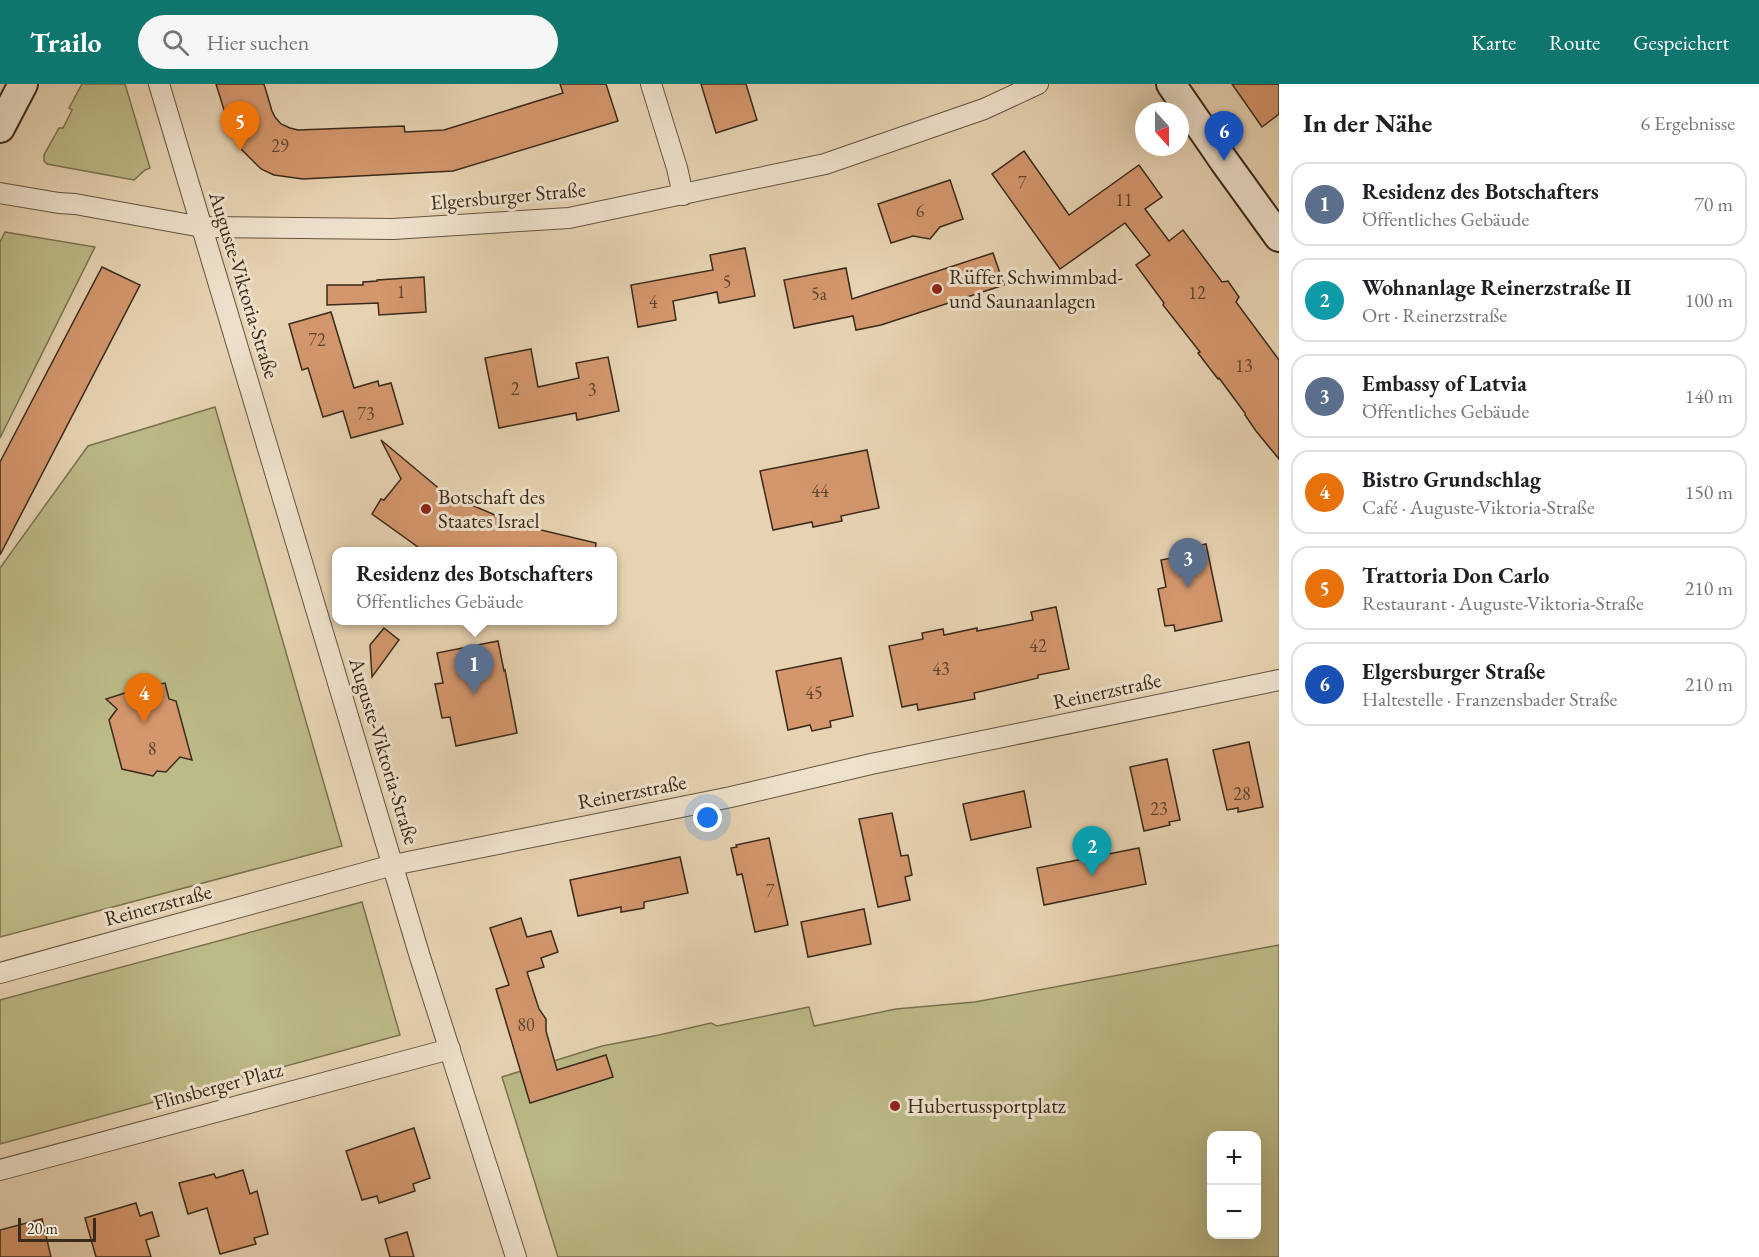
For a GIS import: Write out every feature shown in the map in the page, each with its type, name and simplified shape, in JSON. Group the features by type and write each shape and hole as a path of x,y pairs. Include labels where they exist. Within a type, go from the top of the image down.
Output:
{"street":[{"path":"0,128 23,84"},
{"name":"Auguste-Viktoria-Straße","path":"159,84 420,957 516,1257"},
{"path":"651,84 683,195"},
{"name":"Elgersburger Straße","path":"0,193 202,227 393,229 569,218 825,164 984,109 1038,84"},
{"path":"1172,84 1279,237"},
{"name":"Reinerzstraße","path":"0,973 393,866 731,797 871,764 1279,681"},
{"name":"Flinsberger Platz","path":"0,1170 450,1049"}],"shaded area":[{"path":"82,84 125,84 150,168 134,180 47,164 44,161 44,155 59,128 63,128 72,110 69,108"},
{"path":"5,232 95,247 0,438 0,242"},
{"path":"215,407 342,846 0,937 0,568 88,446"},
{"path":"362,902 400,1035 0,1144 0,1000"},
{"name":"Hubertussportplatz","path":"1279,945 1279,1257 558,1257 502,1077 602,1046 711,1023 717,1026 809,1007 814,1026 896,1009 975,1002"}],"building":[{"path":"216,84 264,84 275,117 281,124 298,130 404,126 405,132 444,130 563,93 560,84 606,84 618,121 453,171 303,179 274,175 261,169 238,146"},
{"path":"701,84 746,84 757,120 716,133"},
{"path":"1232,84 1279,84 1279,114 1262,127"},
{"path":"1024,151 1069,215 1139,165 1162,197 1145,209 1169,241 1183,230 1222,282 1228,281 1239,297 1236,302 1279,360 1279,459 1198,353 1200,352 1163,305 1164,303 1136,265 1150,255 1125,223 1060,269 992,174"},
{"path":"950,180 963,219 940,227 930,239 913,236 891,243 878,204"},
{"path":"745,248 755,296 719,303 717,292 673,301 676,320 638,327 631,285 713,270 710,255"},
{"path":"993,253 1004,285 881,325 856,330 853,316 794,328 784,280 846,268 852,299"},
{"path":"102,267 140,285 0,555 0,462"},
{"path":"424,277 426,312 379,315 378,303 327,305 327,285 363,285 363,282 377,280"},
{"path":"331,312 354,388 378,381 379,386 391,383 403,424 351,438 343,411 323,417 308,368 302,370 289,324"},
{"path":"531,349 538,387 579,378 576,363 608,357 619,411 577,420 576,413 499,428 485,358"},
{"name":"Botschaft des Staates Israel","path":"381,440 454,501 453,497 516,524 596,543 596,547 418,547 372,514 381,499 384,500 401,479"},
{"path":"867,450 879,508 841,516 842,521 813,527 812,522 773,530 760,471"},
{"path":"1206,544 1222,621 1175,631 1174,625 1165,626 1158,589 1166,587 1161,560 1187,555 1185,549"},
{"path":"1056,607 1069,669 974,693 975,699 918,710 917,704 902,707 889,646 923,639 922,633 943,629 944,635 1033,620 1031,612"},
{"path":"384,628 399,640 372,677 370,645"},
{"path":"498,641 517,733 456,746 450,717 442,718 435,684 443,683 437,653"},
{"path":"841,658 853,716 830,721 831,727 812,731 810,725 788,730 776,671"},
{"path":"165,683 169,699 176,701 192,760 180,757 166,772 157,771 153,776 122,769 109,720 117,709 106,699 132,689"},
{"path":"1249,742 1263,807 1238,812 1238,808 1227,810 1213,750"},
{"path":"1167,759 1180,820 1169,822 1170,825 1144,831 1130,767"},
{"path":"1024,791 1031,827 971,840 963,804"},
{"path":"892,813 901,856 908,855 912,875 905,877 910,900 878,907 859,819"},
{"path":"769,838 788,925 755,932 742,874 737,875 731,848"},
{"path":"1139,848 1146,884 1044,905 1037,868"},
{"path":"680,857 688,893 644,902 644,908 621,912 621,907 578,916 570,880"},
{"path":"864,909 871,944 808,957 801,922"},
{"path":"521,918 527,937 551,931 558,952 541,958 544,967 527,972 539,1009 546,1019 546,1031 557,1070 606,1055 613,1077 530,1103 496,989 509,985 490,928"},
{"path":"414,1128 430,1178 413,1184 415,1191 379,1203 377,1196 362,1200 346,1151"},
{"path":"243,1170 250,1194 257,1191 268,1234 254,1238 256,1244 220,1254 207,1208 188,1214 179,1183 214,1174 216,1178"},
{"path":"136,1203 140,1216 152,1212 159,1236 146,1240 151,1257 96,1257 85,1218"},
{"path":"42,1219 51,1257 0,1257 0,1230"},
{"path":"407,1232 414,1257 390,1257 385,1239"}],"place":[{"name":"Trattoria Don Carlo","path":"240,151"},
{"name":"Elgersburger Straße","path":"1224,161"},
{"name":"Rüffer Schwimmbad- und Saunaanlagen","path":"937,289"},
{"name":"Botschaft des Staates Israel","path":"426,509"},
{"name":"Embassy of Latvia","path":"1188,588"},
{"name":"Residenz des Botschafters","path":"474,694"},
{"name":"Bistro Grundschlag","path":"144,723"},
{"name":"Wohnanlage Reinerzstraße II","path":"1092,876"},
{"name":"Hubertussportplatz","path":"895,1106"}]}
